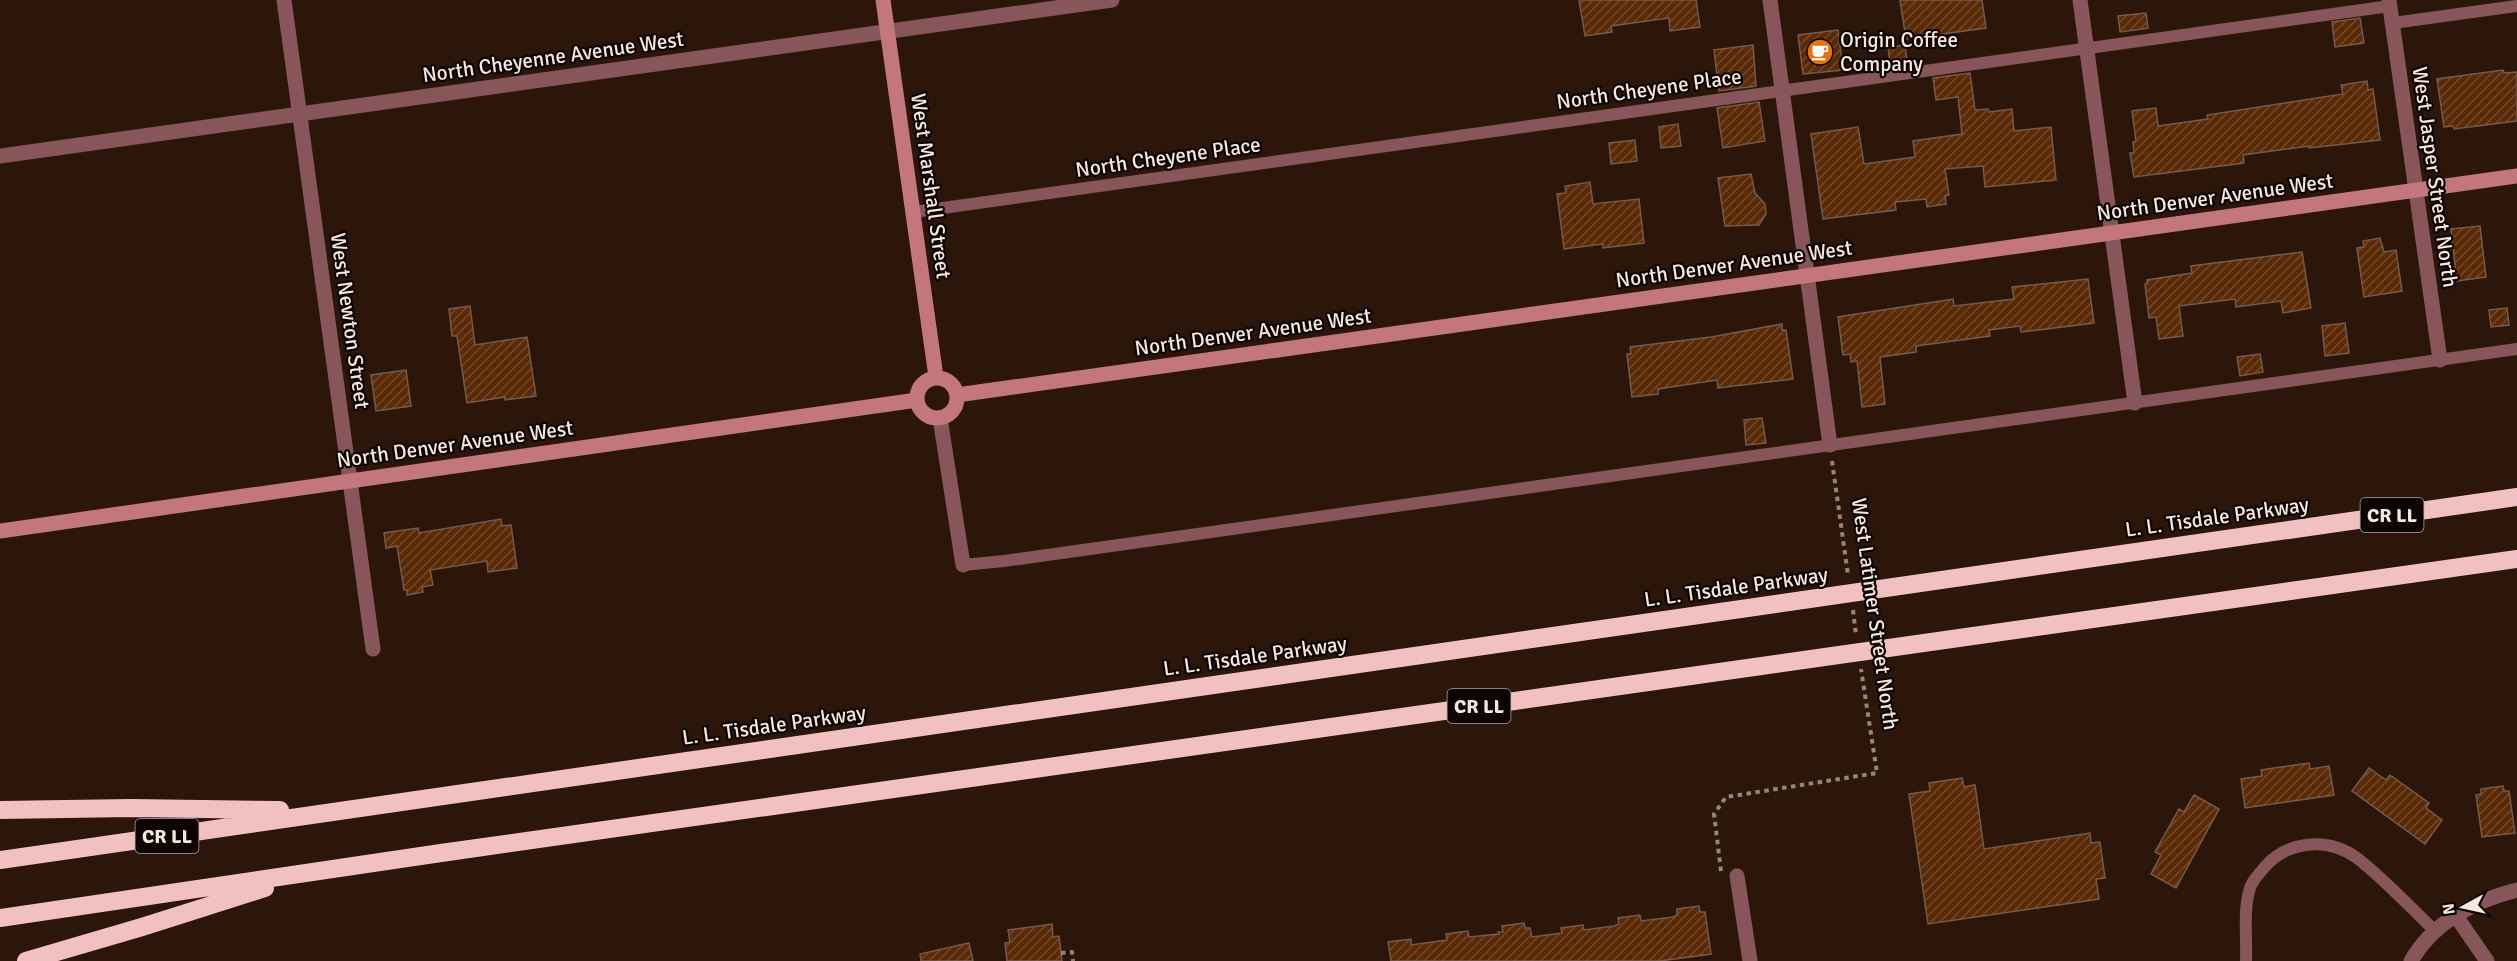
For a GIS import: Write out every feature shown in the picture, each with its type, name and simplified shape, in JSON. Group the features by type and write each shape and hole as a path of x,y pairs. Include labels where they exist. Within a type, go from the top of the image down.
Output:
{"highway":[{"name":"L. L. Tisdale Parkway","path":"0,860 2517,497"},
{"name":"CR LL","path":"0,918 2517,559"},
{"path":"0,810 131,808 335,811"},
{"path":"26,961 315,872"}],"street":[{"name":"West Newton Street","path":"284,0 373,649"},
{"name":"West Marshall Street","path":"883,0 936,377"},
{"name":"North Cheyenne Avenue West","path":"0,156 1112,0"},
{"path":"1770,0 1830,445"},
{"path":"2080,0 2135,403"},
{"name":"West Jasper Street North","path":"2390,3 2440,360"},
{"name":"North Denver Avenue West","path":"957,395 2517,176"},
{"path":"936,377 950,382 957,395 953,411 940,418 924,414 917,400 919,388 929,378 936,377"},
{"name":"North Denver Avenue West","path":"0,531 351,479 917,400"},
{"path":"940,418 963,565"},
{"path":"1730,878 1750,961"},
{"path":"2411,961 2434,930 2487,898 2517,890"},
{"path":"2456,916 2487,961"}],"lane":[{"name":"North Cheyene Place","path":"914,212 2390,3"},
{"path":"2393,23 2517,6"},
{"path":"963,565 2517,349"},
{"path":"2246,961 2247,902 2250,887 2279,854 2294,847 2310,844 2325,844 2339,848 2357,858 2434,930"}],"path":[{"name":"West Latimer Street North","path":"1832,461 1849,584"},
{"name":"West Latimer Street North","path":"1852,607 1857,642"},
{"name":"West Latimer Street North","path":"1730,878 1713,814 1726,797 1877,774 1861,666"},
{"path":"1061,953 1072,952 1073,961"}],"building":[{"path":"1579,0 1696,0 1700,27 1670,31 1669,18 1611,26 1612,32 1585,36"},
{"path":"1900,0 1982,0 1986,28 1906,39"},
{"path":"2146,13 2148,28 2120,32 2118,16"},
{"path":"2360,18 2364,43 2335,47 2332,22"},
{"name":"Origin Coffee Company","path":"1838,30 1843,70 1803,74 1798,35"},
{"path":"1753,45 1756,86 1719,91 1714,50"},
{"path":"1905,45 1907,61 1890,63 1888,47"},
{"path":"2503,70 2504,73 2517,72 2517,121 2454,129 2453,126 2444,127 2437,79"},
{"path":"1970,73 1975,110 1988,109 1989,112 2012,109 2014,131 2051,127 2056,180 1985,187 1983,166 1945,169 1949,195 1945,196 1946,204 1927,207 1926,199 1895,202 1896,210 1823,219 1811,134 1858,127 1864,164 1915,157 1913,141 1962,134 1958,97 1936,100 1933,78"},
{"path":"2367,81 2368,90 2373,89 2380,140 2243,155 2244,163 2134,177 2130,153 2134,153 2133,142 2136,141 2132,111 2156,108 2158,126 2208,119 2207,115 2343,94 2341,85"},
{"path":"1759,102 1765,141 1723,148 1717,108"},
{"path":"1678,124 1681,146 1661,148 1659,127"},
{"path":"1635,140 1637,161 1611,164 1609,143"},
{"path":"1751,174 1755,193 1765,204 1766,214 1759,225 1725,226 1718,178"},
{"path":"1590,182 1593,204 1639,199 1644,243 1603,248 1603,244 1564,249 1557,194 1566,193 1565,186"},
{"path":"2480,226 2486,277 2457,281 2451,229"},
{"path":"2380,238 2384,252 2396,250 2402,291 2364,297 2357,248 2364,247 2363,241"},
{"path":"2302,252 2311,308 2283,313 2281,301 2236,307 2235,299 2179,306 2183,336 2159,339 2156,317 2149,318 2145,284 2147,280 2192,273 2191,266"},
{"path":"2088,279 2094,323 2021,332 2020,326 1989,330 1990,336 1916,346 1916,352 1880,357 1885,404 1862,407 1857,361 1851,362 1850,354 1843,355 1838,317 1953,299 1954,306 2014,299 2012,287"},
{"path":"470,306 475,345 527,337 536,396 505,400 505,397 467,403 457,336 452,336 449,309"},
{"path":"2507,308 2509,325 2491,327 2489,310"},
{"path":"2345,323 2349,353 2325,356 2322,326"},
{"path":"1782,324 1782,330 1786,330 1793,379 1718,388 1717,380 1658,389 1658,394 1632,397 1627,354 1631,354 1630,347 1711,337"},
{"path":"2260,354 2263,372 2240,376 2237,357"},
{"path":"406,370 411,406 376,411 371,375"},
{"path":"1762,418 1766,443 1746,445 1744,420"},
{"path":"501,519 502,526 511,525 517,568 488,572 487,561 430,570 433,585 422,587 423,592 407,595 407,590 404,590 397,546 386,548 384,533 418,528 419,533"},
{"path":"2309,763 2310,769 2329,766 2334,795 2245,808 2241,779 2262,776 2261,770"},
{"path":"2369,768 2386,780 2390,775 2429,803 2426,808 2442,820 2425,844 2352,791"},
{"path":"1962,778 1964,787 1975,785 1984,849 2090,833 2091,843 2100,842 2105,878 2096,879 2099,899 1928,924 1909,794 1930,791 1929,783"},
{"path":"2503,786 2504,791 2509,791 2515,833 2482,837 2476,795 2481,794 2481,789"},
{"path":"2194,795 2219,809 2176,888 2151,874 2161,855 2155,852 2179,809 2184,812"},
{"path":"1699,906 1700,912 1705,912 1711,954 1660,961 1391,961 1388,942 1411,939 1411,945 1447,940 1446,934 1468,931 1469,937 1499,934 1498,932 1503,932 1502,926 1524,923 1525,928 1530,928 1532,937 1562,933 1561,928 1583,925 1584,930 1614,926 1619,924 1618,918 1640,915 1641,921 1673,917 1677,915 1677,909"},
{"path":"1052,924 1053,937 1059,936 1062,961 1007,961 1005,943 1010,942 1008,930"},
{"path":"969,943 973,961 921,961 920,954"}],"place":[{"name":"Origin Coffee Company","path":"1820,52"}]}
